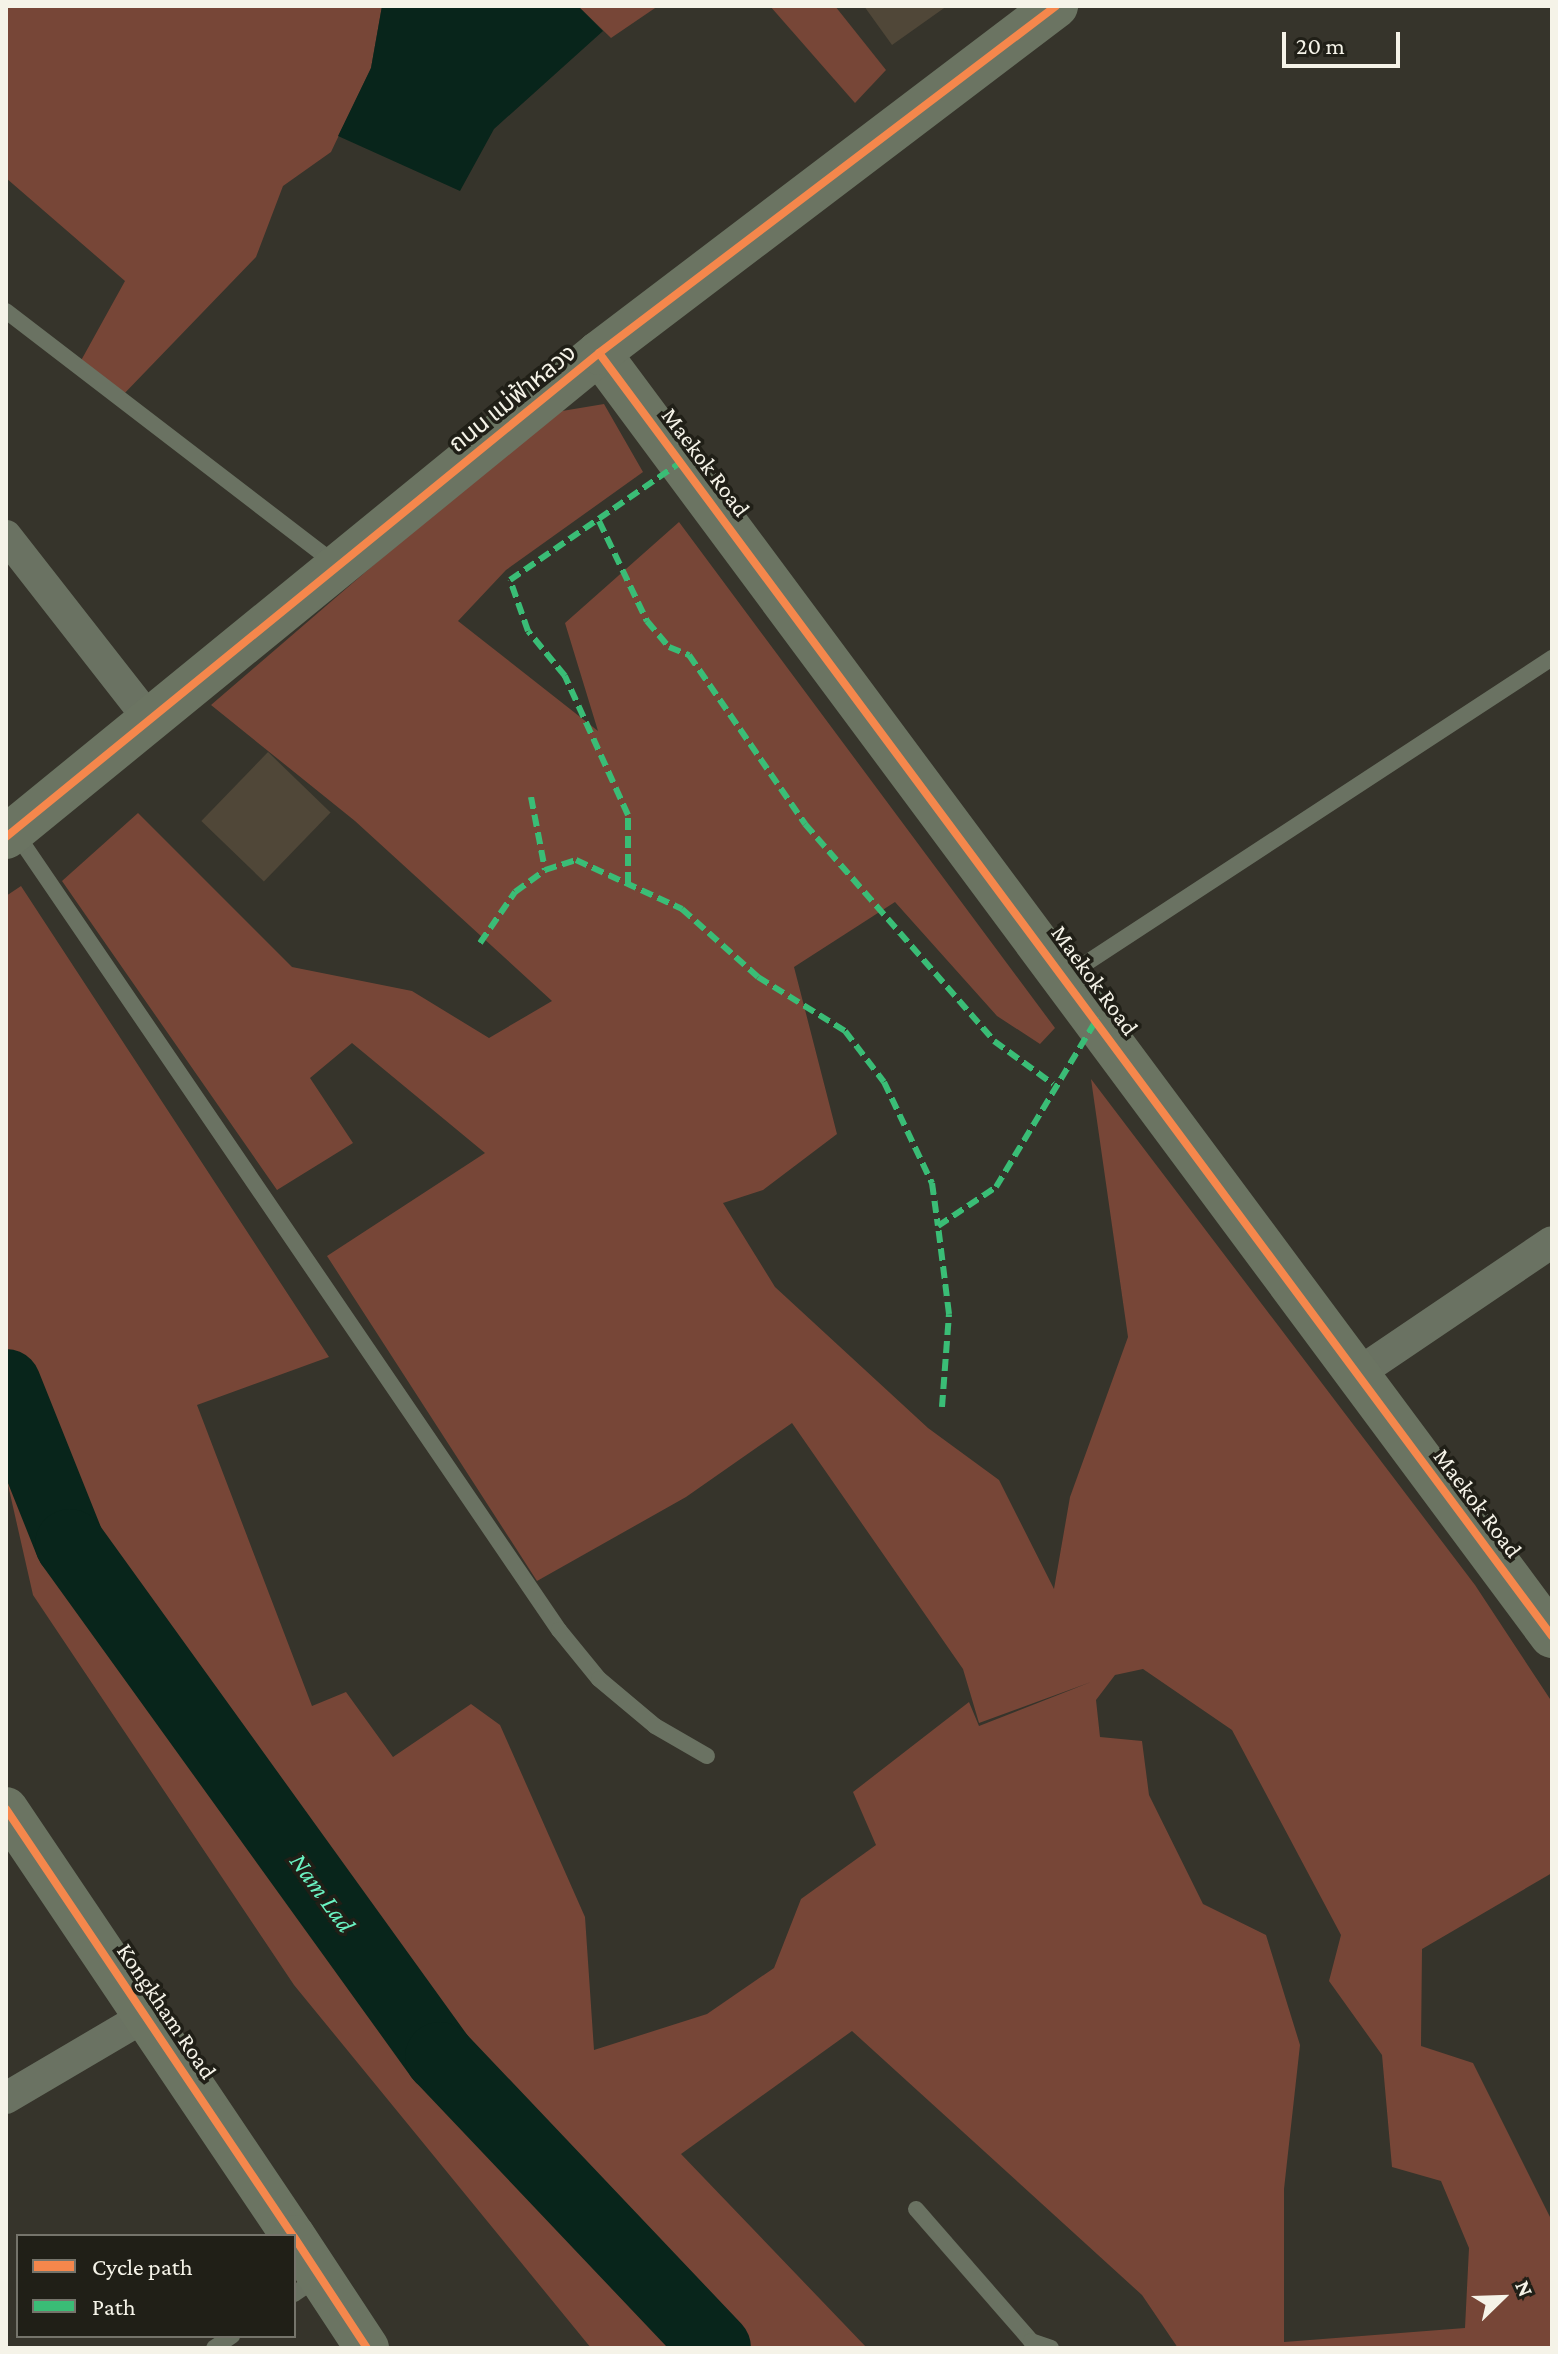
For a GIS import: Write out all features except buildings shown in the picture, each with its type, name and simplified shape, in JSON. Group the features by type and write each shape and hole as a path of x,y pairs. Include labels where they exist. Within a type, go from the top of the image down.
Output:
{"street":[{"name":"ถนน แม่ฟ้าหลวง","path":"10,834 599,353 1056,6"},
{"name":"Maekok Road","path":"599,353 1068,975 1357,1374 1552,1636"},
{"path":"6,536 150,720"},
{"path":"1357,1374 1552,1242"},
{"name":"Kongkham Road","path":"6,1809 292,2234"},
{"path":"6,2098 147,2015"},
{"name":"Kongkham Road","path":"296,2244 307,2285 367,2348"}],"lane":[{"path":"6,311 339,566"},
{"path":"1068,975 1552,658"},
{"path":"10,834 559,1630 599,1679 655,1726 707,1756"},
{"path":"916,2209 1031,2341 1051,2348"}],"shaded area":[{"path":"6,6 382,6 371,68 331,152 283,186 256,257 120,398 78,366 125,281 6,178"},
{"path":"382,6 578,6 603,31 494,129 460,191 338,136 371,68"},
{"path":"578,6 658,6 611,38"},
{"path":"770,6 835,6 886,70 855,103"},
{"path":"604,404 643,472 506,570 458,621 598,731 565,623 679,522 1055,1028 1040,1044 997,1016 895,902 794,967 837,1134 763,1190 723,1203 775,1287 928,1428 999,1480 1054,1589 1070,1497 1128,1337 1091,1079 1475,1585 1552,1702 1552,1873 1422,1949 1421,2046 1473,2063 1552,2221 1552,2348 1178,2348 1142,2295 852,2031 681,2154 867,2348 591,2348 294,1985 33,1595 6,1476 6,896 21,886 329,1357 197,1405 312,1706 346,1692 393,1757 471,1704 500,1725 585,1917 594,2050 707,2014 774,1968 801,1899 876,1845 853,1792 969,1702 979,1726 1091,1682 979,1723 963,1669 792,1423 686,1497 537,1581 327,1256 485,1153 352,1043 310,1078 353,1143 277,1190 62,881 138,813 292,967 412,991 489,1038 552,1001 355,821 211,705 550,413","holes":["1143,1669 1232,1730 1341,1935 1329,1981 1382,2055 1392,2167 1441,2181 1469,2248 1465,2328 1284,2342 1284,2189 1300,2045 1266,1935 1203,1904 1149,1795 1142,1741 1100,1737 1096,1700 1115,1675"]}],"waterway":[{"name":"Nam Lad","path":"6,1384 70,1544 440,2057 716,2348"}],"marked path":[{"path":"628,884 628,815 565,676 528,631 510,580 681,462"},
{"path":"599,521 647,621 669,647 689,655 805,824 994,1041 1053,1084"},
{"path":"531,797 545,870"},
{"path":"480,943 515,892 545,870 576,860 682,909 758,977 845,1031 884,1082 932,1183 938,1226"},
{"path":"942,1407 949,1314 938,1226 996,1187 1098,1017"}],"cycle path":[{"path":"6,837 599,353 1056,6"},
{"path":"599,353 1552,1636"},
{"path":"6,1809 292,2234"},
{"path":"296,2240 367,2348"}]}
